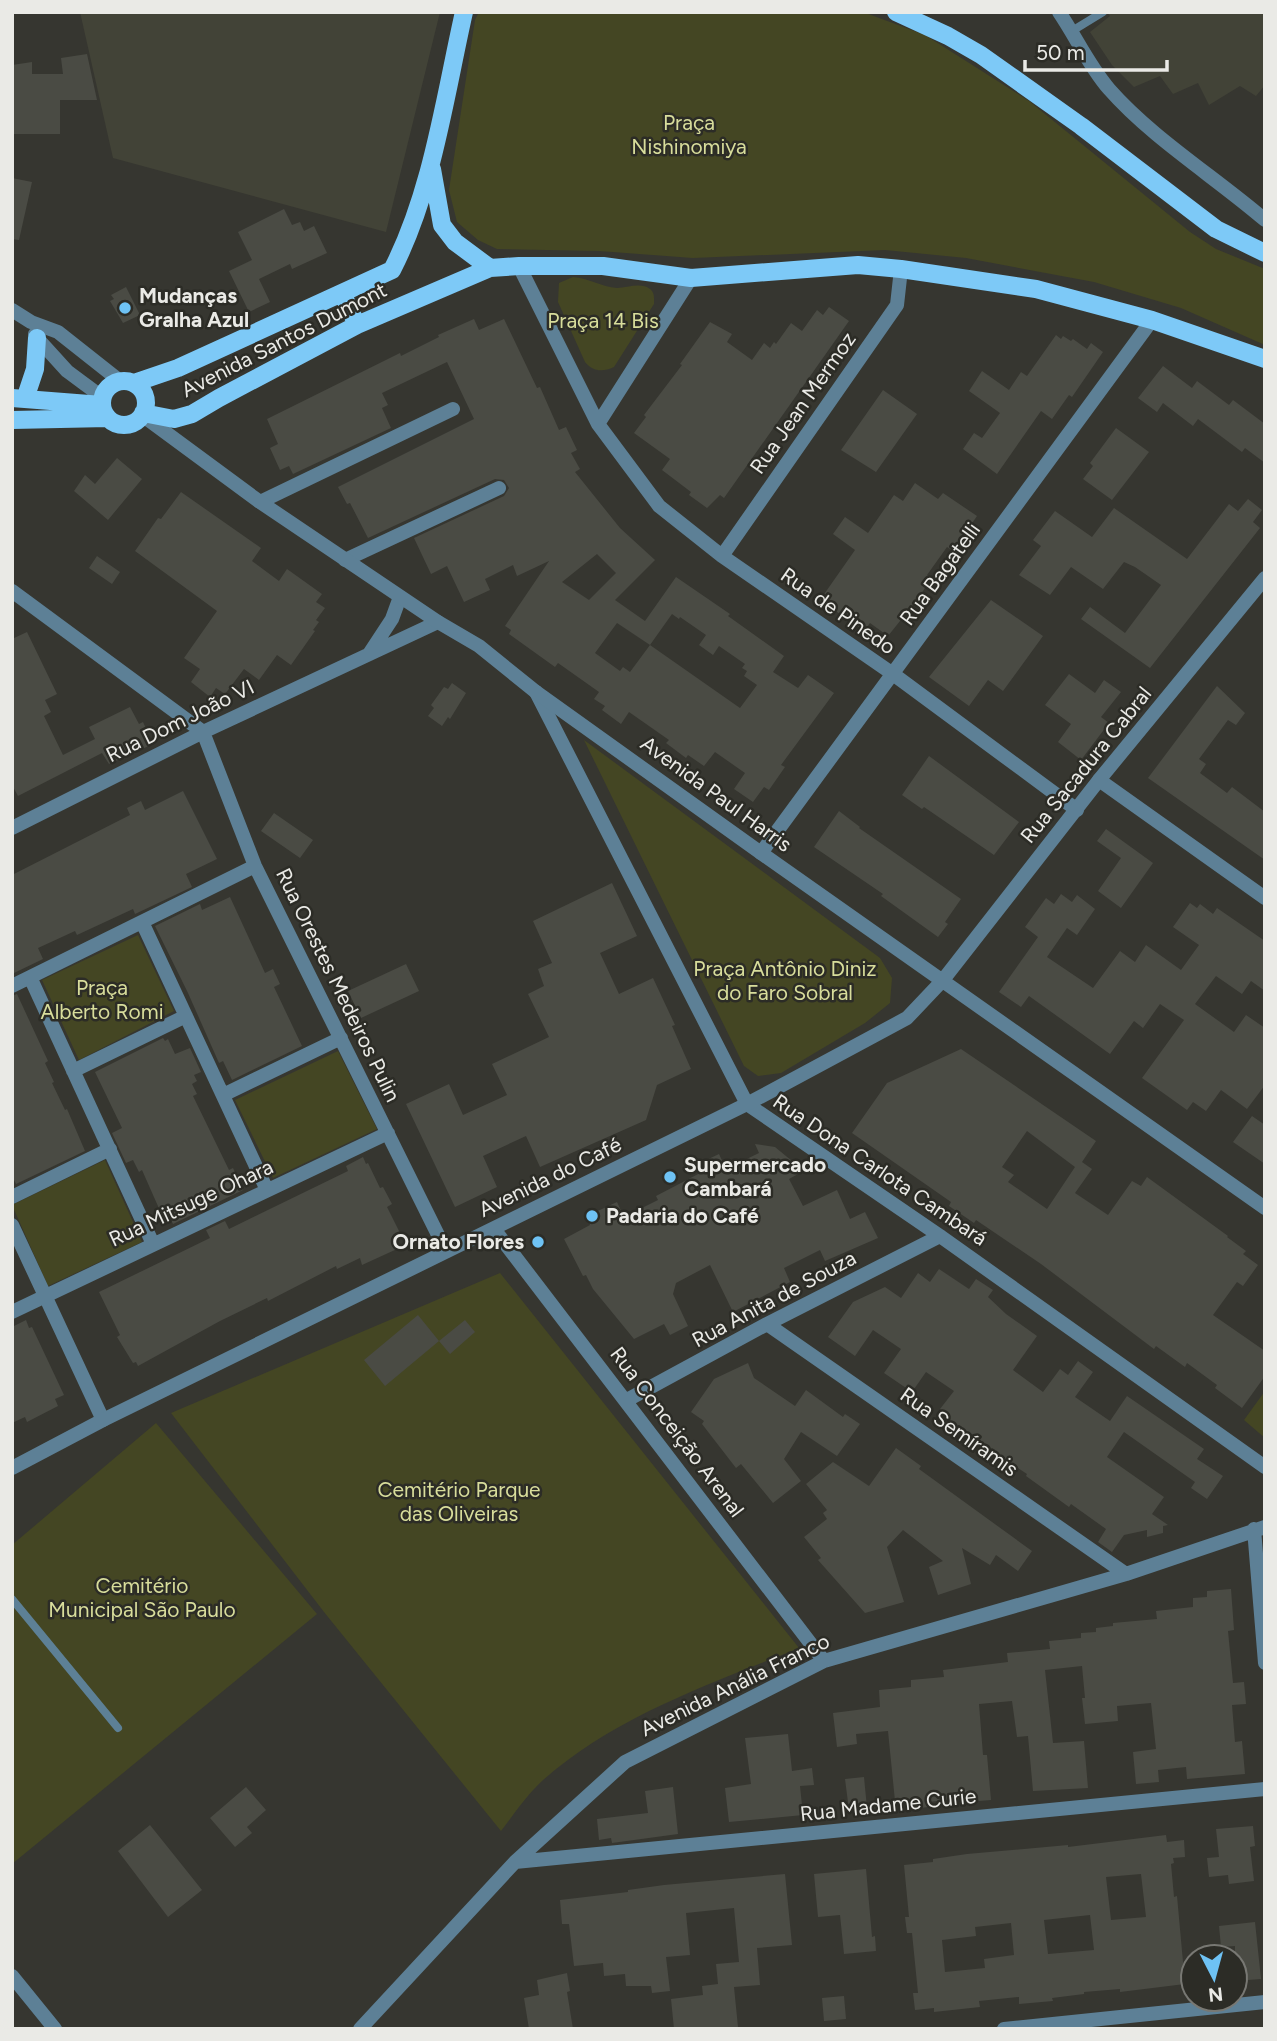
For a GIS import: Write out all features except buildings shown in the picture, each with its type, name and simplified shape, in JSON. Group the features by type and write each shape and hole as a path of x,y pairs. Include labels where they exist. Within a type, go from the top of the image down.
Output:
{"main road":[{"name":"Avenida Santos Dumont","path":"127,382 178,368 392,270 408,240 430,162 464,12"},
{"path":"896,12 981,55 1081,126 1216,229 1265,253"},
{"path":"430,162 442,225 471,255 490,268"},
{"name":"Avenida Santos Dumont","path":"143,414 174,419 192,414 357,325 490,268 519,266 603,266 691,278 858,264 901,269 1036,289 1152,320 1265,359"},
{"path":"342,293 357,325"},
{"path":"34,330 35,369 18,399 104,407 122,425 136,421 143,414 146,407 144,393 127,382 106,390 104,407"},
{"path":"12,420 104,407"}],"street":[{"path":"1059,12 1097,74 1123,103 1265,220"},
{"name":"Rua de Pinedo","path":"519,266 598,424 660,506 722,556 893,674 1077,810"},
{"name":"Rua Jean Mermoz","path":"722,556 897,305 901,269"},
{"path":"598,424 691,278"},
{"path":"12,310 34,330 67,371 104,407"},
{"name":"Rua Bagatelli","path":"761,853 1152,320"},
{"path":"34,330 58,332 127,382"},
{"path":"260,502 453,409"},
{"name":"Avenida Paul Harris","path":"143,414 260,502 438,622 479,646 536,692 761,853 1265,1208"},
{"path":"345,560 499,488"},
{"name":"Rua Sacadura Cabral","path":"943,980 1099,780 1263,584"},
{"path":"12,591 202,732"},
{"path":"368,655 392,620 400,597"},
{"name":"Rua Dom João VI","path":"12,828 202,732 438,622"},
{"name":"Rua Dona Carlota Cambará","path":"536,692 747,1104 940,1236 1265,1467"},
{"name":"Rua Orestes Medeiros Pulin","path":"202,732 255,866 446,1251"},
{"path":"1099,780 1265,898"},
{"path":"12,986 255,866"},
{"path":"142,922 267,1190"},
{"path":"30,977 153,1244"},
{"name":"Avenida do Café","path":"12,1468 103,1420 747,1104 907,1018 943,980"},
{"path":"73,1071 186,1016"},
{"path":"223,1096 341,1038"},
{"name":"Rua Mitsuge Ohara","path":"12,1312 388,1133"},
{"path":"12,1197 110,1150"},
{"path":"12,1225 103,1420"},
{"name":"Rua Conceição Arenal","path":"494,1229 824,1661"},
{"name":"Rua Anita de Souza","path":"627,1400 767,1324 940,1236"},
{"name":"Rua Semíramis","path":"767,1324 1126,1574"},
{"path":"1259,1528 1265,1663"},
{"name":"Avenida Anália Franco","path":"360,2029 515,1862 625,1762 824,1661 1126,1574 1259,1528"},
{"name":"Rua Madame Curie","path":"515,1862 1265,1789"},
{"path":"12,1976 55,2029"},
{"path":"1003,2029 1265,2002"}],"lane":[{"path":"1072,31 1102,12"},
{"path":"12,1599 118,1728"}],"shaded area":[{"path":"80,12 440,12 386,232 113,158"},
{"path":"1107,12 1265,12 1265,85 1256,96 1240,86 1209,105 1198,83 1173,94 1160,76 1134,87 1112,65 1090,32 1110,16"}],"green space":[{"name":"Praça Nishinomiya","path":"479,12 863,12 925,35 1029,101 1190,232 1216,249 1265,269 1265,345 1181,308 1094,282 966,258 885,250 693,258 599,251 497,249 478,240 457,222 449,190 475,20"},
{"name":"Praça 14 Bis","path":"573,277 617,288 642,286 653,292 654,304 614,367 598,370 585,362 558,302 559,283"},
{"name":"Praça Antônio Diniz do Faro Sobral","path":"584,740 880,958 892,978 890,1003 865,1023 781,1073 758,1076 744,1066"},
{"name":"Praça Alberto Romi","path":"138,935 174,1011 79,1060 42,980"},
{"path":"338,1051 377,1129 273,1178 235,1100"},
{"path":"105,1160 142,1242 48,1286 12,1205"},
{"name":"Cemitério Parque das Oliveiras","path":"500,1273 799,1648 664,1704 600,1738 542,1781 501,1831 324,1612 171,1413"},
{"path":"1265,1391 1265,1438 1244,1420"},
{"name":"Cemitério Municipal São Paulo","path":"156,1423 317,1614 12,1864 12,1545"}],"place":[{"name":"Mudanças Gralha Azul","path":"125,308"},
{"name":"Supermercado Cambará","path":"670,1177"},
{"name":"Padaria do Café","path":"592,1216"},
{"name":"Ornato Flores","path":"538,1242"}]}
